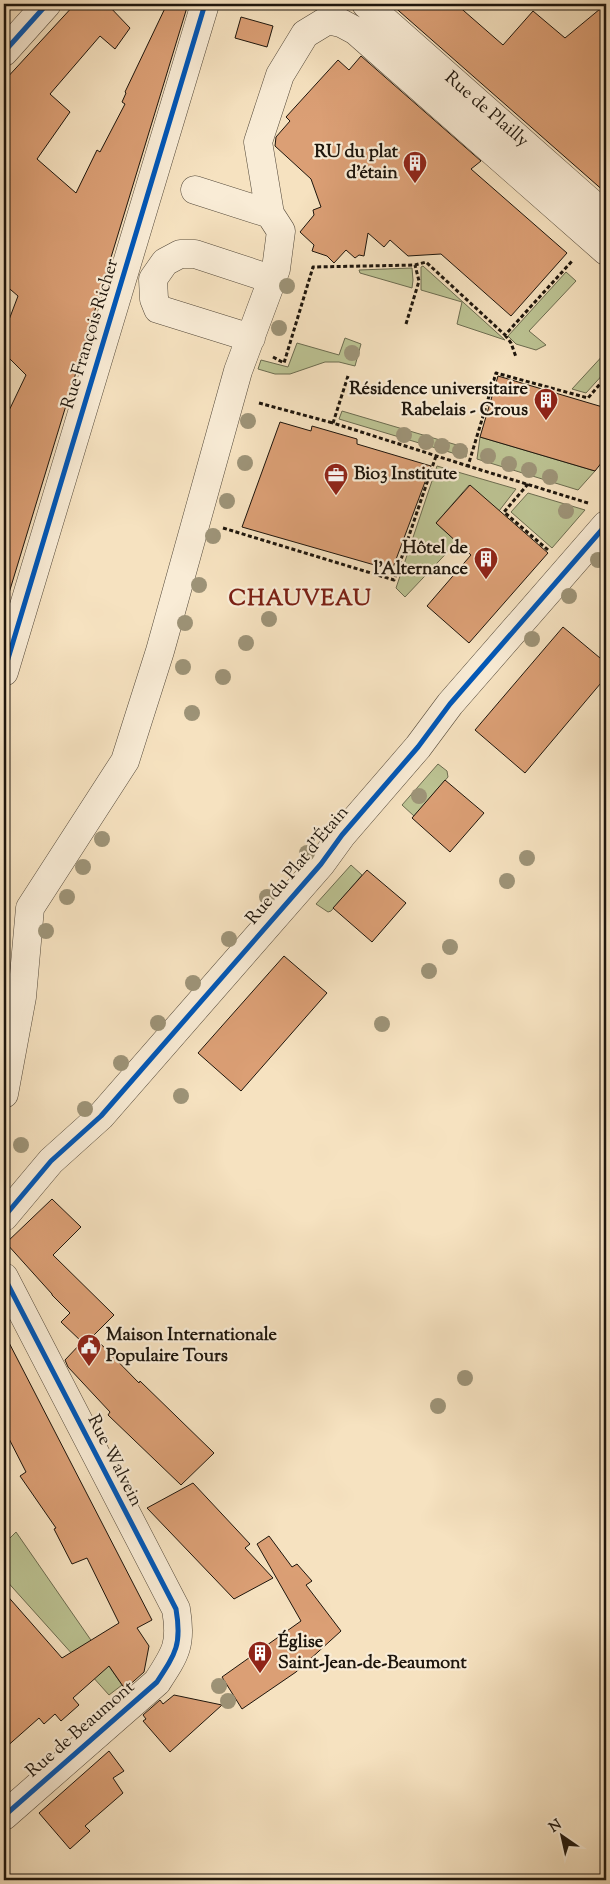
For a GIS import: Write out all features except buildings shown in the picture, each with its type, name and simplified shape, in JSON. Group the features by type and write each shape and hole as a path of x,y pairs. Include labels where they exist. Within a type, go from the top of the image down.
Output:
{"street":[{"path":"4,52 48,4"},
{"name":"Rue François Richer","path":"4,672 205,4"},
{"name":"Rue de Plailly","path":"366,4 606,216"},
{"path":"4,1094 22,997 30,908 125,761 160,651 231,395 276,269 281,231 270,214 258,142 280,76 305,34 328,20 341,23 356,32 606,251"},
{"path":"195,190 270,214"},
{"path":"249,341 158,308 154,299 153,279 165,262 180,254 195,254 272,279"},
{"name":"Rue du Plat d'Étain","path":"4,1217 51,1161 101,1116 309,878 342,835 418,747 599,515"},
{"name":"Rue Walvein","path":"4,1277 176,1609 180,1629 178,1644 171,1661"},
{"name":"Rue de Beaumont","path":"4,1816 157,1682 171,1661"}],"path":[{"path":"505,335 575,257 592,262 606,251"},
{"path":"249,341 284,363 313,267 414,265 426,262 505,335 511,343 516,356"},
{"path":"406,324 419,281 414,265"},
{"path":"468,466 496,373 588,398 606,377"},
{"path":"333,422 348,376"},
{"path":"231,395 333,422 528,484 599,515"},
{"path":"196,520 394,580 436,456"},
{"path":"528,484 504,512 555,556"}],"green space":[{"path":"423,266 505,340 457,324 462,302 421,290 421,267"},
{"path":"412,268 412,288 360,273 359,270"},
{"path":"566,272 576,281 529,331 546,345 536,350 516,344 508,336"},
{"path":"345,338 361,344 355,366 339,362 325,362 290,374 275,374 258,369 261,360 288,367 297,343 339,355"},
{"path":"606,352 606,371 586,393 572,389"},
{"path":"342,411 467,448 466,457 339,419"},
{"path":"480,437 595,471 578,490 477,459"},
{"path":"437,466 516,489 499,511 469,485 436,523 457,542 405,597 396,588"},
{"path":"528,493 585,510 552,548 511,512"},
{"path":"438,764 447,771 448,777 414,816 402,805"},
{"path":"351,865 362,875 331,911 328,912 316,904"},
{"path":"16,1532 122,1685 109,1695 4,1578 4,1544"}],"cycle path":[{"path":"4,52 47,4"},
{"path":"4,672 205,4"},
{"path":"4,1217 51,1161 101,1116 321,864 342,835 418,747 450,704 606,525"},
{"path":"4,1277 176,1609 178,1621 176,1648 157,1682 4,1816"}],"place":[{"name":"RU du plat d'étain","path":"415,184"},
{"name":"Résidence universitaire Rabelais - Crous","path":"546,421"},
{"name":"Bio3 Institute","path":"336,496"},
{"name":"Hôtel de l’Alternance","path":"486,580"},
{"name":"Maison Internationale Populaire Tours","path":"89,1367"},
{"name":"Église Saint-Jean-de-Beaumont","path":"260,1674"}],"district":[{"name":"CHAUVEAU","path":"300,600"}]}
